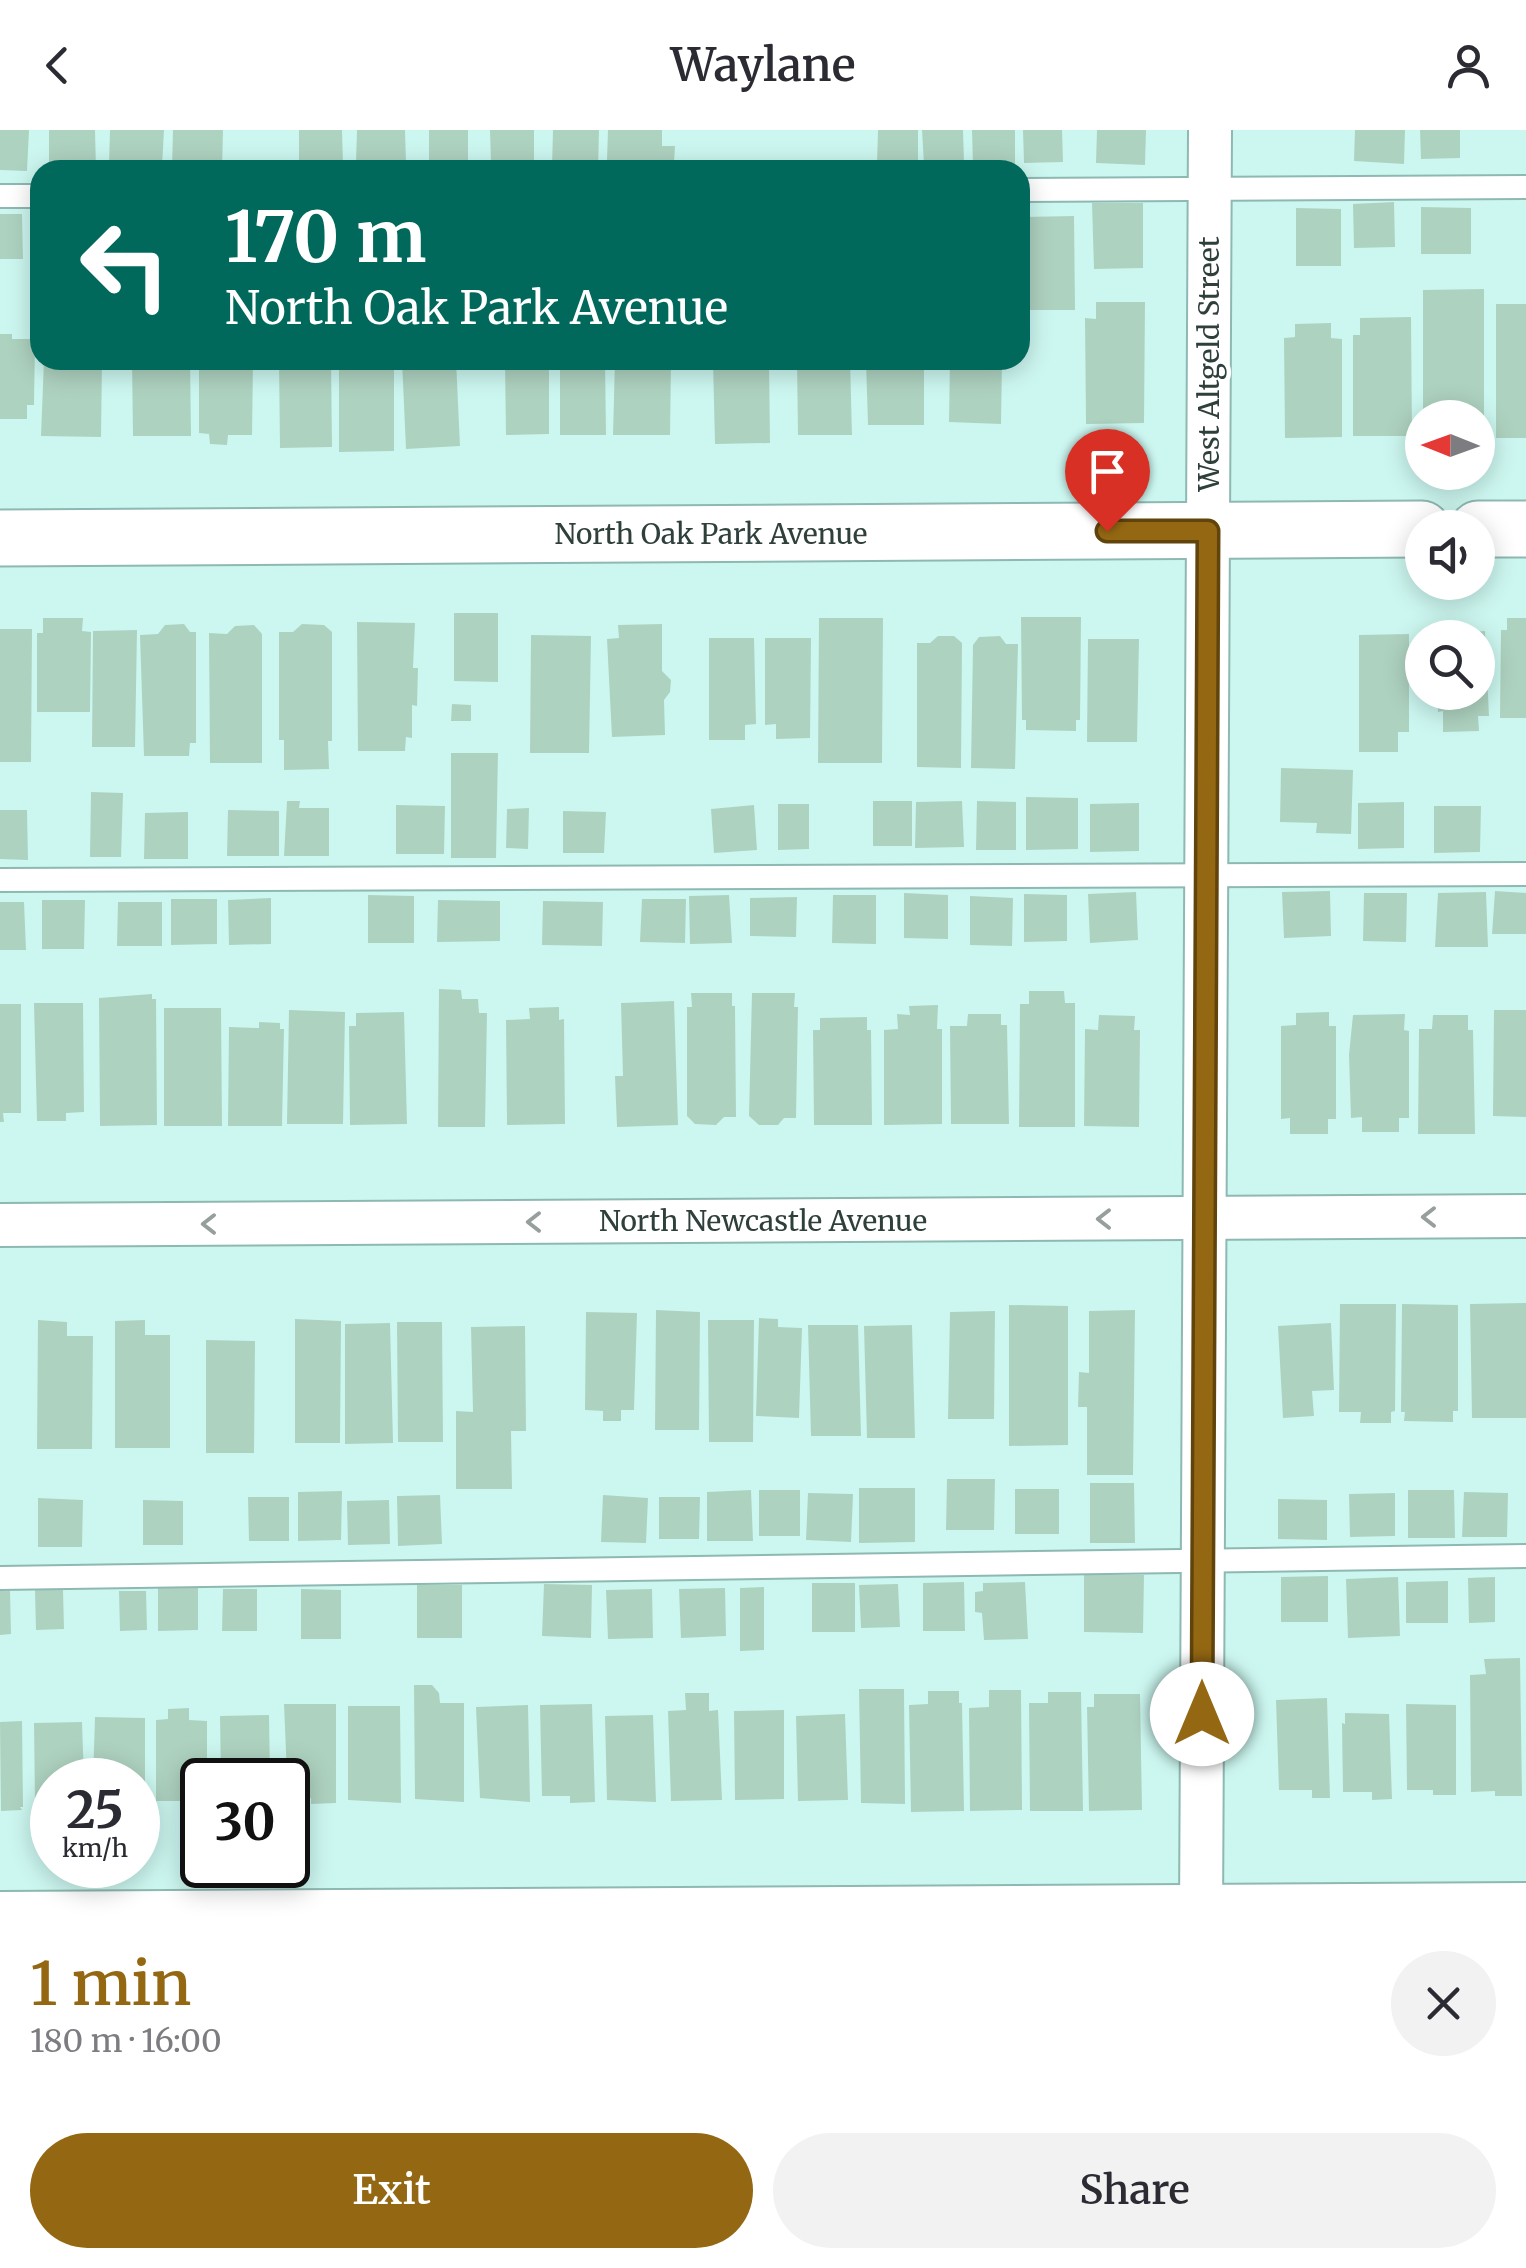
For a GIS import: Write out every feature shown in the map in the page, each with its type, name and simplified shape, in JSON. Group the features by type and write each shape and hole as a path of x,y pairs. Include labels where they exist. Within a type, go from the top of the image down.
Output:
{"street":[{"name":"West Altgeld Street","path":"1201,1912 1210,130"},
{"path":"1495,529 1526,529"},
{"name":"North Oak Park Avenue","path":"0,538 1405,530"},
{"name":"North Newcastle Avenue","path":"0,1225 1526,1216"},
{"path":"0,1914 1201,1912 1526,1904"}],"lane":[{"path":"1030,190 1526,187"},
{"path":"0,196 30,196"},
{"path":"0,880 1526,874"},
{"path":"0,1578 1526,1556"}],"building":[{"path":"0,130 29,130 27,171 0,170"},
{"path":"49,130 95,130 96,160 49,160"},
{"path":"110,130 164,130 162,160 109,160"},
{"path":"173,130 223,130 222,160 172,160"},
{"path":"299,130 342,130 343,160 299,160"},
{"path":"357,130 405,130 406,160 356,160"},
{"path":"429,130 468,130 468,160 429,160"},
{"path":"490,130 534,130 534,160 491,160"},
{"path":"553,130 599,130 598,160 552,160"},
{"path":"608,130 662,130 662,146 675,146 674,160 607,160"},
{"path":"878,130 918,130 918,160 877,160"},
{"path":"922,130 963,130 964,160 924,160"},
{"path":"972,130 1015,130 1015,160 973,160"},
{"path":"1023,130 1062,130 1063,162 1024,160"},
{"path":"1097,130 1146,130 1145,165 1096,163"},
{"path":"1355,130 1405,130 1404,164 1354,161"},
{"path":"1420,130 1460,130 1460,158 1421,159"},
{"path":"1394,202 1395,247 1354,248 1353,204"},
{"path":"1092,203 1143,203 1143,268 1094,269"},
{"path":"1421,207 1471,208 1471,254 1421,254"},
{"path":"1296,208 1341,209 1341,266 1296,266"},
{"path":"0,214 22,214 23,259 0,259"},
{"path":"1074,216 1075,310 1030,310 1030,217"},
{"path":"1484,289 1484,400 1423,400 1423,290"},
{"path":"1096,302 1145,302 1144,423 1086,424 1085,318 1096,319"},
{"path":"1496,304 1526,304 1526,438 1496,438"},
{"path":"1411,317 1412,400 1405,400 1405,436 1353,436 1353,335 1360,335 1360,318"},
{"path":"1331,323 1331,338 1342,339 1342,437 1285,438 1284,338 1295,337 1295,324"},
{"path":"0,334 12,334 12,339 30,339 34,405 27,405 27,419 0,419"},
{"path":"44,370 102,370 101,437 41,436"},
{"path":"132,370 190,370 191,436 133,436"},
{"path":"199,370 253,370 252,435 228,435 227,445 210,444 209,434 199,433"},
{"path":"279,370 331,370 332,447 280,448"},
{"path":"339,370 394,370 394,451 339,452"},
{"path":"402,370 456,370 460,446 406,449"},
{"path":"505,370 549,370 549,434 506,435"},
{"path":"560,370 605,370 606,435 560,435"},
{"path":"615,370 671,370 670,435 613,435"},
{"path":"713,370 769,370 770,443 715,444"},
{"path":"797,370 850,370 852,435 798,435"},
{"path":"866,370 924,370 924,425 868,425"},
{"path":"950,370 1002,370 1001,424 949,422"},
{"path":"454,613 498,613 498,682 454,681"},
{"path":"1021,617 1081,617 1080,720 1076,720 1076,731 1026,730 1026,720 1022,720"},
{"path":"43,618 83,618 82,631 91,632 90,712 37,712 37,633 43,633"},
{"path":"819,618 883,618 882,763 818,763"},
{"path":"1507,618 1526,618 1526,718 1500,718 1501,630 1507,630"},
{"path":"357,622 415,623 413,668 418,668 417,706 412,705 412,738 406,737 405,751 358,751"},
{"path":"184,624 190,632 196,632 196,743 190,743 189,756 144,756 140,635 158,634 165,625"},
{"path":"302,624 324,625 332,632 329,769 284,770 284,740 279,740 279,632 293,632"},
{"path":"662,624 662,671 671,680 670,692 664,700 665,735 612,737 607,639 619,638 618,625"},
{"path":"254,625 262,634 262,763 210,763 209,633 227,634 235,626"},
{"path":"0,629 32,629 31,762 0,762"},
{"path":"137,630 135,747 92,747 93,631"},
{"path":"1405,634 1405,710 1409,710 1409,732 1398,732 1398,752 1359,752 1359,635"},
{"path":"531,635 591,636 589,753 530,753"},
{"path":"938,636 954,636 962,643 961,768 917,767 917,643 930,643"},
{"path":"1000,636 1006,644 1018,644 1015,769 971,768 973,645 979,637"},
{"path":"709,638 754,638 756,724 745,725 745,740 709,740"},
{"path":"765,638 811,638 810,738 776,739 776,724 765,725"},
{"path":"1088,639 1139,639 1137,742 1087,742"},
{"path":"452,704 471,705 471,721 451,721"},
{"path":"1438,710 1489,710 1489,716 1478,716 1479,731 1443,732 1443,711"},
{"path":"451,753 498,753 496,858 451,858"},
{"path":"1281,768 1353,770 1351,834 1316,833 1317,823 1280,822"},
{"path":"91,792 123,793 121,857 90,857"},
{"path":"1026,797 1078,798 1078,849 1026,850"},
{"path":"287,801 300,801 299,808 329,808 329,856 284,856"},
{"path":"873,801 912,801 912,846 873,846"},
{"path":"962,801 964,847 915,848 916,802"},
{"path":"977,801 1016,802 1016,850 976,850"},
{"path":"1404,802 1404,848 1358,849 1358,803"},
{"path":"1139,803 1139,851 1090,852 1090,804"},
{"path":"778,804 809,804 809,849 778,850"},
{"path":"396,805 445,806 444,854 396,854"},
{"path":"754,805 757,850 714,853 711,809"},
{"path":"1434,806 1481,806 1480,852 1434,853"},
{"path":"529,808 528,849 506,848 507,809"},
{"path":"0,810 27,810 28,860 0,859"},
{"path":"228,810 279,811 279,856 227,856"},
{"path":"563,811 606,812 604,853 563,853"},
{"path":"188,812 188,859 144,859 145,813"},
{"path":"1330,891 1331,936 1284,938 1282,892"},
{"path":"1495,891 1526,893 1526,934 1492,934"},
{"path":"1136,892 1138,940 1090,943 1088,894"},
{"path":"1486,892 1488,947 1435,947 1438,893"},
{"path":"904,893 948,895 948,939 904,938"},
{"path":"1364,893 1407,893 1406,942 1363,941"},
{"path":"1024,894 1067,895 1067,941 1024,942"},
{"path":"368,895 414,896 414,943 368,943"},
{"path":"729,895 732,943 690,944 689,896"},
{"path":"833,895 876,895 876,944 832,943"},
{"path":"970,896 1013,898 1012,946 970,945"},
{"path":"797,897 796,937 750,936 750,898"},
{"path":"271,898 271,944 229,945 228,900"},
{"path":"171,899 217,899 217,944 171,945"},
{"path":"642,899 686,899 685,943 640,942"},
{"path":"42,900 85,900 84,949 42,949"},
{"path":"438,900 500,901 500,941 437,942"},
{"path":"543,901 603,902 602,946 542,945"},
{"path":"0,902 24,902 26,950 0,950"},
{"path":"118,902 162,902 162,946 117,946"},
{"path":"439,989 461,990 462,999 478,999 479,1013 487,1013 485,1127 438,1127"},
{"path":"1029,991 1064,991 1065,1003 1075,1003 1075,1127 1019,1127 1020,1004 1029,1004"},
{"path":"691,993 732,993 735,1006 736,1117 724,1117 716,1125 695,1124 687,1116 687,1007 692,1007"},
{"path":"752,993 795,993 794,1007 798,1007 796,1118 784,1118 778,1125 759,1125 749,1116"},
{"path":"152,994 152,999 156,999 157,1125 100,1126 99,998"},
{"path":"674,1001 678,1125 617,1127 615,1076 623,1076 621,1003"},
{"path":"34,1003 83,1003 84,1112 66,1113 66,1121 37,1121"},
{"path":"0,1004 21,1004 21,1113 3,1113 4,1122 0,1122"},
{"path":"938,1005 937,1029 942,1029 942,1124 884,1125 884,1030 898,1029 897,1014 910,1015 909,1006"},
{"path":"559,1007 559,1020 564,1019 565,1124 507,1125 506,1020 530,1019 529,1008"},
{"path":"164,1008 221,1008 222,1126 164,1126"},
{"path":"289,1010 345,1012 343,1124 287,1124"},
{"path":"1494,1010 1526,1010 1526,1117 1493,1116"},
{"path":"404,1012 407,1124 350,1125 349,1026 356,1026 356,1013"},
{"path":"1329,1012 1329,1026 1336,1026 1336,1119 1328,1119 1328,1134 1290,1134 1290,1118 1281,1119 1281,1026 1296,1025 1296,1013"},
{"path":"968,1014 1001,1014 1001,1025 1007,1025 1009,1124 951,1124 950,1026 967,1026"},
{"path":"1405,1014 1404,1030 1409,1031 1409,1118 1399,1118 1399,1132 1362,1132 1362,1117 1351,1118 1349,1055 1353,1015"},
{"path":"1099,1015 1135,1016 1134,1030 1140,1030 1139,1127 1084,1126 1085,1029 1098,1030"},
{"path":"1433,1015 1468,1015 1468,1030 1473,1030 1475,1134 1418,1134 1419,1029 1432,1029"},
{"path":"867,1017 867,1030 871,1030 872,1125 814,1125 813,1030 820,1030 820,1018"},
{"path":"259,1022 280,1023 280,1029 284,1029 282,1126 228,1126 229,1027 259,1028"},
{"path":"1526,1303 1526,1418 1472,1418 1470,1304"},
{"path":"1340,1304 1396,1304 1395,1411 1391,1412 1391,1423 1360,1423 1361,1412 1339,1412"},
{"path":"1402,1304 1458,1305 1458,1411 1453,1411 1453,1422 1404,1421"},
{"path":"1009,1305 1068,1306 1068,1445 1009,1446"},
{"path":"656,1310 700,1312 699,1430 655,1430"},
{"path":"1135,1310 1133,1475 1087,1475 1087,1407 1078,1407 1079,1372 1089,1373 1089,1311"},
{"path":"995,1311 994,1419 948,1419 950,1312"},
{"path":"586,1312 637,1313 634,1410 621,1410 621,1421 603,1421 603,1411 585,1410"},
{"path":"759,1318 778,1319 778,1327 802,1328 799,1418 756,1416"},
{"path":"295,1319 341,1321 340,1443 295,1443"},
{"path":"38,1320 67,1322 67,1336 93,1336 92,1449 37,1449"},
{"path":"145,1320 145,1335 170,1335 170,1448 115,1448 115,1321"},
{"path":"708,1320 754,1320 753,1442 709,1442"},
{"path":"397,1322 442,1322 443,1442 398,1442"},
{"path":"390,1323 393,1443 345,1444 345,1324"},
{"path":"1331,1323 1334,1390 1312,1391 1314,1416 1283,1418 1278,1326"},
{"path":"808,1325 858,1325 861,1436 811,1436"},
{"path":"912,1325 915,1438 867,1438 864,1326"},
{"path":"525,1326 526,1431 511,1431 512,1489 456,1489 456,1411 473,1412 471,1327"},
{"path":"206,1340 255,1341 254,1453 206,1453"},
{"path":"947,1479 995,1479 994,1530 946,1530"},
{"path":"1090,1483 1134,1483 1135,1543 1090,1543"},
{"path":"859,1488 915,1488 915,1542 859,1543"},
{"path":"1015,1489 1059,1489 1059,1534 1015,1534"},
{"path":"751,1490 753,1541 707,1541 707,1492"},
{"path":"759,1490 800,1490 800,1536 759,1536"},
{"path":"1408,1490 1454,1490 1455,1538 1408,1538"},
{"path":"342,1491 341,1540 298,1541 298,1492"},
{"path":"1464,1492 1508,1493 1507,1537 1462,1537"},
{"path":"808,1493 853,1494 851,1542 806,1540"},
{"path":"1395,1493 1395,1536 1350,1537 1349,1494"},
{"path":"440,1495 442,1544 398,1546 397,1496"},
{"path":"603,1495 648,1498 646,1543 601,1542"},
{"path":"248,1497 289,1497 289,1541 249,1541"},
{"path":"659,1497 700,1497 699,1539 659,1539"},
{"path":"38,1498 83,1500 82,1547 38,1547"},
{"path":"1278,1499 1327,1500 1327,1540 1278,1539"},
{"path":"143,1500 183,1501 183,1545 143,1545"},
{"path":"389,1500 390,1544 348,1545 347,1501"},
{"path":"1084,1575 1144,1575 1143,1633 1084,1632"},
{"path":"1328,1576 1328,1622 1281,1622 1281,1577"},
{"path":"1398,1577 1400,1636 1348,1638 1346,1579"},
{"path":"1495,1577 1495,1622 1469,1623 1468,1578"},
{"path":"1448,1581 1448,1623 1406,1623 1406,1582"},
{"path":"964,1582 965,1631 923,1631 923,1583"},
{"path":"1025,1582 1028,1639 984,1640 982,1613 975,1612 975,1592 983,1591 983,1583"},
{"path":"812,1583 855,1583 855,1632 812,1632"},
{"path":"544,1584 592,1585 591,1638 542,1636"},
{"path":"898,1584 900,1627 861,1628 859,1585"},
{"path":"417,1585 462,1585 462,1638 417,1638"},
{"path":"158,1587 198,1587 198,1630 158,1631"},
{"path":"764,1587 764,1650 740,1651 740,1588"},
{"path":"725,1588 726,1636 681,1638 679,1589"},
{"path":"63,1589 64,1629 36,1630 35,1590"},
{"path":"223,1589 257,1589 257,1631 222,1631"},
{"path":"301,1589 341,1590 341,1639 301,1639"},
{"path":"652,1589 653,1638 608,1639 606,1590"},
{"path":"0,1591 10,1591 11,1634 0,1635"},
{"path":"119,1591 146,1591 147,1630 120,1631"},
{"path":"1520,1658 1522,1796 1471,1792 1470,1675 1486,1674 1484,1659"},
{"path":"414,1685 432,1685 439,1693 440,1703 464,1703 464,1802 415,1799"},
{"path":"859,1689 904,1689 905,1804 861,1803"},
{"path":"989,1690 1021,1690 1022,1810 970,1811 969,1708 989,1707"},
{"path":"928,1691 959,1691 964,1811 911,1812 909,1705 928,1704"},
{"path":"1048,1692 1081,1692 1083,1811 1030,1811 1029,1703 1048,1703"},
{"path":"685,1693 709,1693 709,1711 718,1710 722,1800 671,1801 668,1711 686,1710"},
{"path":"1094,1694 1140,1694 1142,1810 1089,1811 1087,1707 1094,1707"},
{"path":"1327,1698 1330,1798 1312,1798 1312,1790 1279,1790 1276,1700"},
{"path":"284,1704 336,1704 336,1803 311,1804 310,1758 286,1758"},
{"path":"592,1704 595,1802 570,1803 570,1796 542,1796 540,1705"},
{"path":"1406,1704 1456,1705 1456,1795 1407,1790"},
{"path":"528,1705 530,1802 480,1798 476,1707"},
{"path":"348,1706 400,1706 401,1803 348,1800"},
{"path":"189,1708 189,1720 207,1721 207,1758 180,1758 180,1801 160,1801 156,1720 168,1719 168,1709"},
{"path":"784,1710 784,1799 735,1800 734,1711"},
{"path":"1345,1713 1389,1714 1392,1799 1372,1800 1372,1792 1343,1792"},
{"path":"845,1714 848,1800 798,1801 796,1716"},
{"path":"269,1715 270,1758 221,1758 220,1716"},
{"path":"653,1715 656,1802 607,1800 605,1716"},
{"path":"95,1717 145,1718 145,1758 94,1758"},
{"path":"22,1721 23,1807 1,1811 0,1722"},
{"path":"82,1722 83,1758 34,1758 34,1723"}],"route":[{"path":"1107,531 1208,531 1202,1714"}]}
